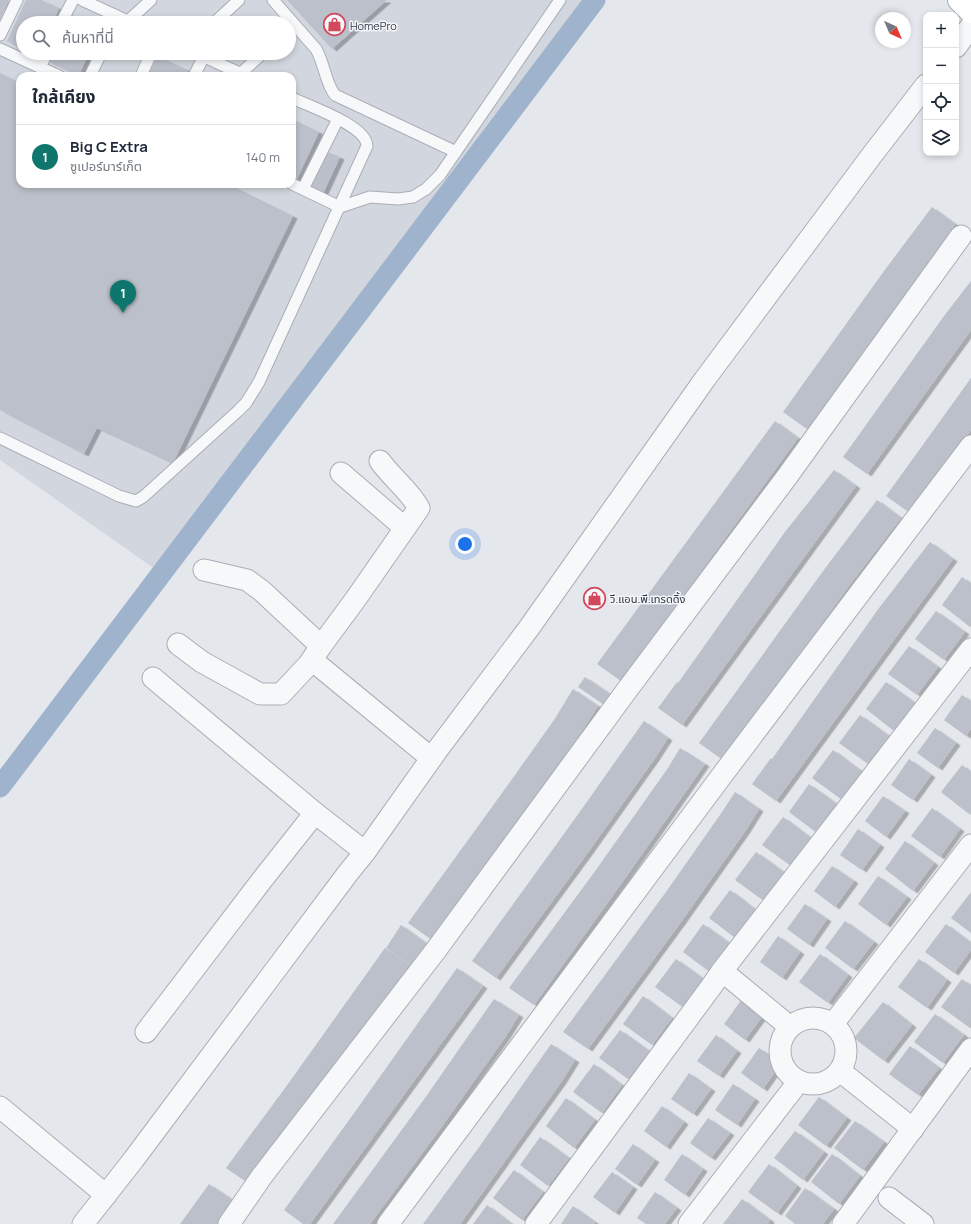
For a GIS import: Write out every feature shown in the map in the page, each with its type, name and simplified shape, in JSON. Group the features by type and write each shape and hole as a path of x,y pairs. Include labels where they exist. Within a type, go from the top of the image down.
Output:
{"main road":[{"path":"959,0 971,12"}],"street":[{"path":"959,43 971,26"},
{"path":"83,1224 365,852 431,758 529,628 705,379 923,89"},
{"path":"229,1224 262,1176 436,950 781,484 961,236"},
{"path":"388,1224 723,774 971,446"},
{"path":"178,644 202,662 260,694 281,694 295,681 316,653 419,508 412,496 388,472 380,461"},
{"path":"341,473 405,528"},
{"path":"204,570 246,580 262,591 316,653 431,758"},
{"path":"536,1224 722,971 971,649"},
{"path":"153,678 365,852"},
{"path":"146,1032 315,812"},
{"path":"833,1024 971,845"},
{"path":"722,971 790,1027"},
{"path":"811,1018 822,1019 833,1024 841,1034 846,1046 845,1059 840,1071 821,1083 810,1084 799,1081 789,1074 782,1063 780,1050 783,1038 790,1027 800,1021 811,1018"},
{"path":"843,1224 971,1049"},
{"path":"840,1071 913,1129"},
{"path":"689,1224 799,1081"},
{"path":"0,1107 106,1195"},
{"path":"888,1198 923,1224"}],"lane":[{"path":"0,35 17,0"},
{"path":"65,16 73,0"},
{"path":"82,0 109,16"},
{"path":"136,16 151,0"},
{"path":"222,16 239,0"},
{"path":"273,0 284,16"},
{"path":"296,186 340,207 370,197 398,199 413,197 432,185 560,0"},
{"path":"296,30 314,46 320,55 335,95 456,152"},
{"path":"0,49 16,56"},
{"path":"24,60 51,72"},
{"path":"40,67 44,60"},
{"path":"92,72 97,60"},
{"path":"143,72 149,60"},
{"path":"195,72 199,60"},
{"path":"211,60 237,72"},
{"path":"246,72 257,60"},
{"path":"0,438 119,496 133,501 138,501 238,411 253,393 366,151 367,143 358,130 296,100"},
{"path":"303,189 338,119"}],"shaded area":[{"path":"0,0 588,0 455,194 162,574 0,460"}],"building":[{"path":"0,0 9,0 0,20"},
{"path":"26,0 41,0 59,8 56,16 19,16"},
{"name":"HomePro","path":"287,0 387,0 332,49"},
{"path":"16,22 16,46 7,41"},
{"path":"86,60 80,72 72,72 48,61"},
{"path":"155,60 166,60 188,70 187,72 150,72"},
{"path":"0,73 16,81 16,188 236,188 293,216 173,463 97,428 84,454 0,410"},
{"path":"296,121 319,132 296,179"},
{"path":"325,151 340,157 322,196 308,190"},
{"path":"932,207 955,224 807,429 783,412"},
{"path":"971,281 971,330 867,474 843,457 944,316"},
{"path":"971,378 971,430 910,513 886,496"},
{"path":"775,421 798,438 621,681 597,664"},
{"path":"834,470 856,486 682,725 658,708 677,682 678,683 785,532"},
{"path":"877,500 901,518 851,583 723,760 699,743 826,567"},
{"path":"930,542 953,559 776,801 752,784 771,758 772,759 879,608"},
{"path":"962,577 971,584 970,627 942,605"},
{"path":"936,611 965,632 944,660 915,639"},
{"path":"909,646 938,667 917,695 888,674"},
{"path":"585,677 610,694 603,704 578,687"},
{"path":"886,682 915,703 894,731 866,709"},
{"path":"573,689 598,706 535,799 432,940 408,923 554,720"},
{"path":"962,695 971,701 971,728 966,736 944,720"},
{"path":"860,715 889,736 868,764 839,743"},
{"path":"644,721 668,738 589,851 496,978 472,961"},
{"path":"935,728 956,743 938,768 917,753"},
{"path":"680,748 705,764 534,1005 509,988 593,874 668,768"},
{"path":"833,750 861,771 841,799 812,778"},
{"path":"909,759 931,775 913,800 891,785"},
{"path":"962,765 971,772 971,812 969,814 941,792"},
{"path":"809,784 838,805 817,833 789,812"},
{"path":"735,792 759,809 746,830 681,922 588,1049 563,1032 666,892"},
{"path":"883,796 905,811 886,837 865,821"},
{"path":"932,808 960,829 940,857 911,836"},
{"path":"783,817 812,839 791,866 762,845"},
{"path":"858,829 880,845 862,870 840,855"},
{"path":"905,841 934,863 913,891 885,869"},
{"path":"756,852 785,873 764,901 735,880"},
{"path":"832,866 854,881 835,907 814,891"},
{"path":"878,876 907,897 886,925 858,904"},
{"path":"730,890 758,912 738,940 709,918"},
{"path":"971,892 971,933 951,918"},
{"path":"805,904 827,919 809,945 787,929"},
{"path":"845,921 874,942 853,969 825,948"},
{"path":"703,924 732,945 711,973 683,952"},
{"path":"946,924 971,943 971,950 954,973 925,952"},
{"path":"401,925 427,944 410,965 386,948"},
{"path":"778,936 800,952 782,978 760,962"},
{"path":"385,948 409,965 251,1185 226,1168"},
{"path":"820,954 848,975 828,1003 799,982"},
{"path":"676,959 705,980 684,1008 655,987"},
{"path":"919,959 947,980 927,1008 898,987"},
{"path":"457,968 483,986 310,1224 303,1224 284,1210"},
{"path":"962,979 971,986 970,1028 941,1007"},
{"path":"643,996 672,1018 652,1045 623,1024"},
{"path":"494,999 519,1015 506,1036 440,1129 370,1224 333,1224 425,1098"},
{"path":"742,999 764,1014 745,1040 724,1024"},
{"path":"883,1002 912,1025 884,1061 854,1038"},
{"path":"935,1014 964,1035 943,1063 914,1042"},
{"path":"620,1030 649,1051 628,1079 599,1058"},
{"path":"716,1035 737,1051 719,1076 697,1061"},
{"path":"551,1044 575,1060 562,1081 460,1224 423,1224 482,1143"},
{"path":"910,1046 939,1068 918,1095 889,1074"},
{"path":"759,1048 781,1063 763,1089 741,1073"},
{"path":"594,1064 622,1085 602,1113 573,1092"},
{"path":"689,1073 711,1089 693,1114 671,1099"},
{"path":"733,1084 755,1099 737,1125 715,1110"},
{"path":"819,1097 847,1118 826,1146 798,1125"},
{"path":"566,1098 595,1120 574,1148 546,1126"},
{"path":"662,1106 684,1122 666,1147 644,1131"},
{"path":"708,1118 730,1133 711,1158 690,1143"},
{"path":"855,1121 884,1142 863,1170 834,1148"},
{"path":"795,1131 824,1152 803,1180 774,1158"},
{"path":"540,1137 569,1158 548,1186 520,1165"},
{"path":"633,1144 655,1160 637,1185 615,1169"},
{"path":"682,1154 703,1169 685,1195 664,1180"},
{"path":"832,1154 860,1176 839,1204 811,1182"},
{"path":"769,1164 797,1186 777,1213 748,1192"},
{"path":"514,1170 543,1192 522,1220 493,1198"},
{"path":"612,1172 633,1187 615,1213 593,1197"},
{"path":"209,1184 234,1201 217,1224 180,1224"},
{"path":"805,1188 834,1209 823,1224 795,1224 785,1216"},
{"path":"655,1192 677,1208 665,1224 646,1224 637,1218"},
{"path":"742,1199 770,1220 768,1224 723,1224"},
{"path":"487,1205 512,1224 473,1224"},
{"path":"573,1206 595,1222 594,1224 561,1224"}],"waterway":[{"path":"0,787 595,0"}],"place":[{"name":"HomePro","path":"334,25"},
{"name":"Big C Extra","path":"123,313"},
{"name":"วี.แอน.พี.เทรดดิ้ง","path":"595,598"}]}
